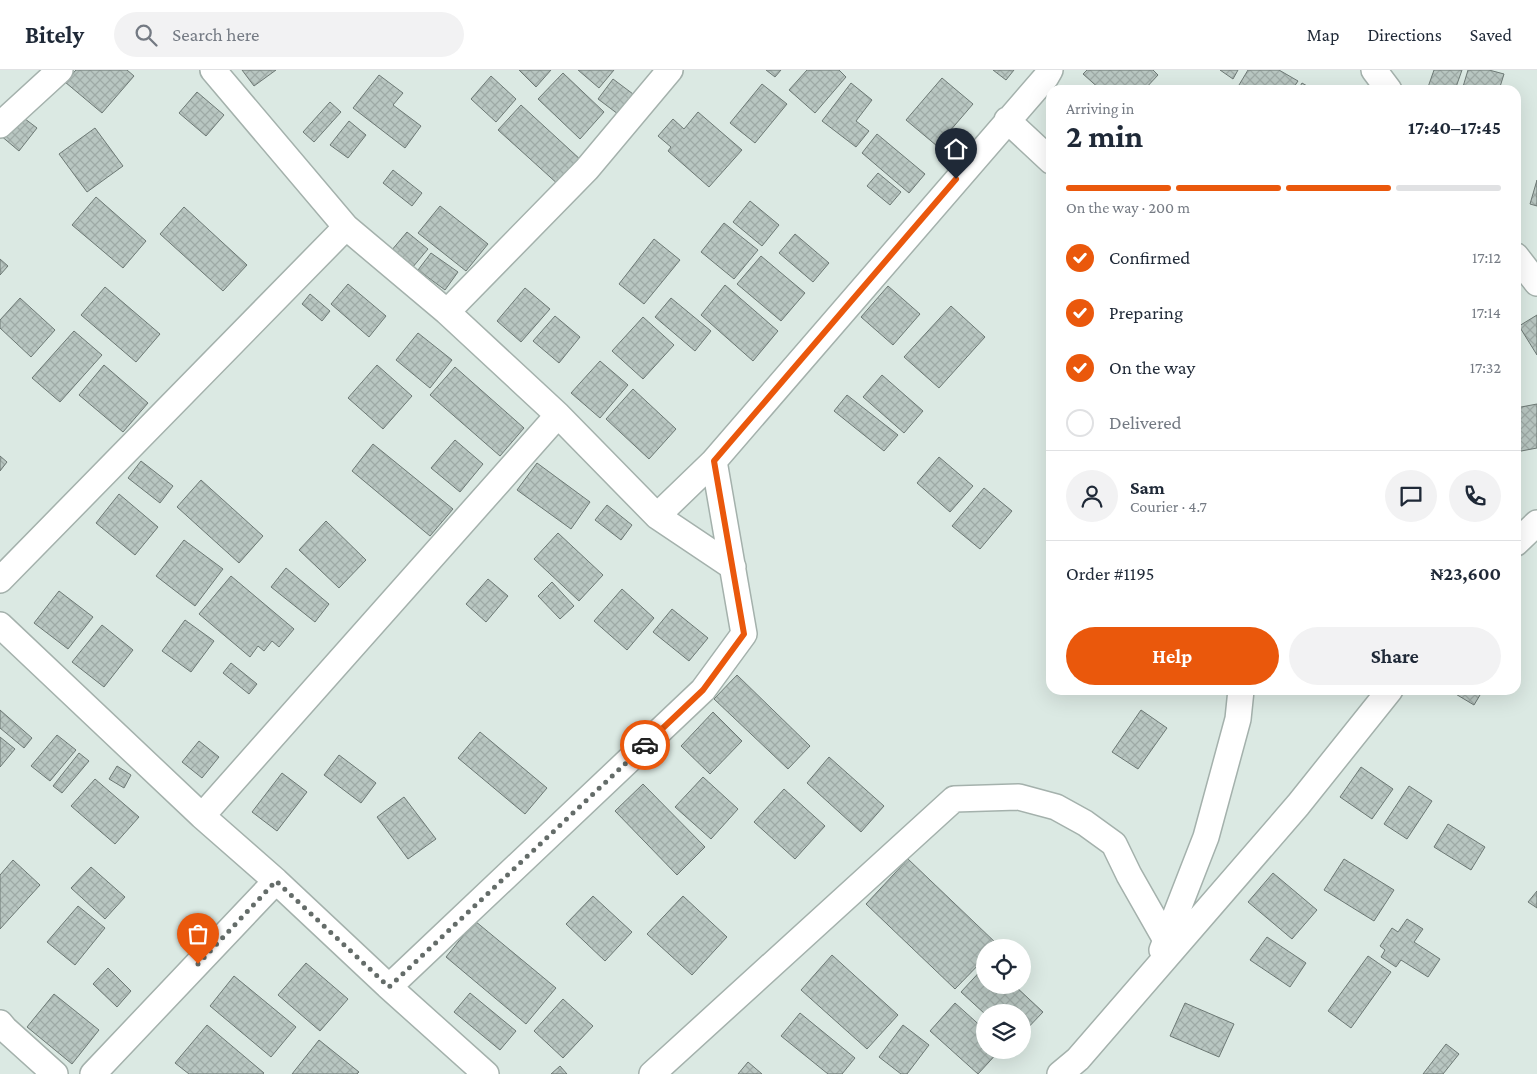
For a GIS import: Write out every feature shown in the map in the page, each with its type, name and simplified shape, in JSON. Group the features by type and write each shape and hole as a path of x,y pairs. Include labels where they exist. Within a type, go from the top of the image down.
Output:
{"street":[{"path":"0,126 60,70"},
{"path":"213,70 346,227 447,312 558,415 657,516 733,567"},
{"path":"447,312 587,169 670,70"},
{"path":"657,516 714,461 1046,77 1050,70"},
{"path":"1374,70 1385,85"},
{"path":"1008,120 1046,156"},
{"path":"0,580 346,227"},
{"path":"1521,262 1537,283"},
{"path":"202,816 558,415"},
{"path":"389,987 703,690 744,634 714,461"},
{"path":"1521,538 1537,523"},
{"path":"0,624 202,816 276,881 389,987 486,1074"},
{"path":"1154,970 1206,837 1238,719 1240,695"},
{"path":"1060,1074 1078,1059 1298,805 1386,695"},
{"path":"652,1074 954,800 1019,798 1056,807 1085,823 1114,844 1128,875 1166,940"},
{"path":"93,1074 276,881"},
{"path":"2,1029 55,1074"}],"building":[{"path":"76,70 127,70 134,76 102,113 65,82"},
{"path":"242,70 276,70 254,86"},
{"path":"519,70 551,70 536,87"},
{"path":"578,70 614,70 599,88"},
{"path":"766,70 781,70 775,77"},
{"path":"807,70 839,70 846,77 815,113 789,90"},
{"path":"993,70 1014,70 1006,80"},
{"path":"1087,70 1153,70 1158,75 1149,85 1095,85 1083,74"},
{"path":"1220,70 1238,70 1233,79"},
{"path":"1248,70 1279,70 1298,81 1295,85 1239,85"},
{"path":"1434,70 1462,70 1457,85 1429,85"},
{"path":"1468,70 1489,70 1504,74 1501,85 1464,85"},
{"path":"563,73 604,112 580,139 538,99"},
{"path":"379,75 403,93 393,105 421,126 405,148 353,108"},
{"path":"491,76 516,99 496,122 471,99"},
{"path":"942,78 973,104 937,146 906,120"},
{"path":"613,79 633,94 618,114 598,99"},
{"path":"851,83 872,100 856,121 869,131 856,147 822,121"},
{"path":"762,84 787,104 755,143 730,123"},
{"path":"197,92 224,115 206,136 179,113"},
{"path":"330,102 341,112 314,142 303,132"},
{"path":"521,105 582,161 560,186 498,130"},
{"path":"16,112 37,128 19,151 0,135"},
{"path":"698,112 742,150 709,187 668,151 671,147 658,136 673,119 684,129"},
{"path":"349,121 366,135 348,158 330,145"},
{"path":"95,128 123,166 87,192 59,154"},
{"path":"877,134 925,174 909,193 862,153"},
{"path":"393,170 422,193 412,206 383,183"},
{"path":"878,173 901,192 890,205 867,186"},
{"path":"1537,180 1537,206 1530,204"},
{"path":"96,197 146,241 123,268 72,225"},
{"path":"750,201 779,225 762,246 733,222"},
{"path":"440,206 488,244 466,271 418,233"},
{"path":"184,207 247,265 223,291 160,234"},
{"path":"724,223 758,250 734,279 701,252"},
{"path":"407,232 428,249 412,268 391,251"},
{"path":"795,234 829,263 813,282 779,253"},
{"path":"654,239 680,260 644,304 619,284"},
{"path":"431,253 458,272 445,290 418,270"},
{"path":"761,256 805,293 781,321 737,284"},
{"path":"0,259 8,266 0,275"},
{"path":"348,284 386,316 369,337 331,304"},
{"path":"725,285 778,331 753,361 701,315"},
{"path":"888,286 920,314 893,345 861,317"},
{"path":"105,287 160,334 136,362 81,315"},
{"path":"525,288 550,309 521,342 497,321"},
{"path":"310,294 330,311 322,321 302,304"},
{"path":"20,298 55,330 31,357 0,328 0,320"},
{"path":"671,298 711,331 695,351 655,317"},
{"path":"951,306 985,337 939,388 904,357"},
{"path":"1537,315 1537,355 1521,329 1521,325"},
{"path":"555,316 580,337 559,363 533,341"},
{"path":"643,317 674,345 643,379 612,351"},
{"path":"74,331 102,355 60,402 32,378"},
{"path":"418,333 452,360 430,388 396,360"},
{"path":"600,361 628,385 600,418 571,393"},
{"path":"104,365 148,403 123,432 79,395"},
{"path":"377,365 412,396 383,429 348,398"},
{"path":"455,367 524,428 500,456 430,395"},
{"path":"882,375 923,411 904,433 863,397"},
{"path":"633,389 676,429 649,459 606,419"},
{"path":"847,395 898,435 884,451 834,411"},
{"path":"1537,404 1537,448 1521,451 1521,407"},
{"path":"455,440 483,464 460,492 431,468"},
{"path":"373,444 453,509 430,536 352,471"},
{"path":"0,456 7,462 0,471"},
{"path":"939,457 973,486 950,512 917,483"},
{"path":"141,461 173,486 160,503 128,478"},
{"path":"537,463 590,502 571,529 517,490"},
{"path":"201,480 263,536 239,563 177,507"},
{"path":"984,488 1012,511 980,549 952,526"},
{"path":"119,494 158,527 135,555 96,523"},
{"path":"607,505 632,525 621,540 595,520"},
{"path":"326,521 366,560 339,588 299,550"},
{"path":"558,533 603,575 579,601 534,559"},
{"path":"184,540 223,569 195,606 156,576"},
{"path":"286,568 329,604 315,622 271,587"},
{"path":"231,576 294,629 279,647 272,641 264,651 258,646 250,657 199,614"},
{"path":"488,579 508,596 486,622 466,604"},
{"path":"552,582 574,606 560,619 538,596"},
{"path":"622,589 654,618 627,650 594,621"},
{"path":"59,591 93,617 68,649 34,623"},
{"path":"672,609 708,638 689,661 653,632"},
{"path":"185,620 214,641 191,672 162,651"},
{"path":"102,625 133,650 104,687 72,662"},
{"path":"231,663 257,684 249,694 223,673"},
{"path":"737,675 810,746 788,769 714,699"},
{"path":"1457,695 1480,695 1474,705"},
{"path":"0,710 32,738 24,748 0,728"},
{"path":"1141,710 1167,728 1138,769 1112,752"},
{"path":"713,712 742,741 710,774 681,746"},
{"path":"480,732 547,788 525,814 458,758"},
{"path":"57,735 76,750 50,781 31,766"},
{"path":"0,737 15,749 0,767"},
{"path":"199,741 219,757 202,778 182,762"},
{"path":"79,753 89,761 62,793 53,786"},
{"path":"339,755 376,783 361,803 324,775"},
{"path":"829,757 884,806 861,832 807,783"},
{"path":"117,766 131,775 124,788 109,779"},
{"path":"1361,767 1393,789 1372,819 1340,797"},
{"path":"282,773 307,792 277,831 252,812"},
{"path":"703,777 738,809 711,839 675,807"},
{"path":"95,779 139,817 115,844 71,806"},
{"path":"643,784 705,847 677,875 615,811"},
{"path":"1409,786 1432,801 1407,839 1384,824"},
{"path":"784,789 825,826 795,859 754,822"},
{"path":"404,797 436,839 408,859 377,817"},
{"path":"1448,824 1485,847 1471,870 1434,847"},
{"path":"908,859 992,939 976,939 976,967 955,989 866,904"},
{"path":"1344,859 1394,890 1374,921 1324,890"},
{"path":"13,860 40,885 0,929 0,875"},
{"path":"91,867 125,897 105,919 71,888"},
{"path":"1273,873 1317,910 1292,939 1248,902"},
{"path":"1537,891 1537,908 1528,902"},
{"path":"593,896 632,932 605,961 566,924"},
{"path":"683,896 727,937 692,975 647,934"},
{"path":"78,906 105,928 75,965 47,942"},
{"path":"1407,919 1423,929 1414,942 1440,959 1428,977 1401,960 1396,967 1381,957 1385,950 1380,946 1392,928 1398,932"},
{"path":"475,921 556,988 526,1024 446,957"},
{"path":"1267,937 1306,963 1290,987 1250,960"},
{"path":"832,955 898,1015 867,1049 801,990"},
{"path":"1368,956 1391,972 1351,1028 1328,1011"},
{"path":"306,963 348,999 320,1031 278,995"},
{"path":"108,968 131,991 117,1007 93,984"},
{"path":"234,976 296,1027 271,1057 210,1006"},
{"path":"976,976 976,994 1024,994 1043,1012 1031,1025 1031,1004 976,1004 976,1006 961,992"},
{"path":"470,993 516,1031 500,1050 454,1012"},
{"path":"54,994 99,1030 72,1064 27,1027"},
{"path":"563,999 593,1026 563,1058 534,1031"},
{"path":"955,1003 976,1022 976,1059 992,1059 978,1074 930,1031"},
{"path":"1185,1003 1234,1024 1219,1057 1170,1036"},
{"path":"800,1013 855,1058 842,1074 828,1074 781,1036"},
{"path":"207,1025 264,1073 189,1074 175,1063"},
{"path":"903,1025 929,1045 907,1074 901,1074 879,1057"},
{"path":"319,1040 359,1072 357,1074 292,1074"},
{"path":"1446,1044 1459,1054 1443,1074 1423,1074"},
{"path":"748,1062 762,1074 738,1074"},
{"path":"560,1066 567,1074 551,1074"}],"way so far":[{"path":"198,964 276,881 389,987 645,745"}],"route":[{"path":"645,745 703,690 744,634 714,461 956,179"}]}
